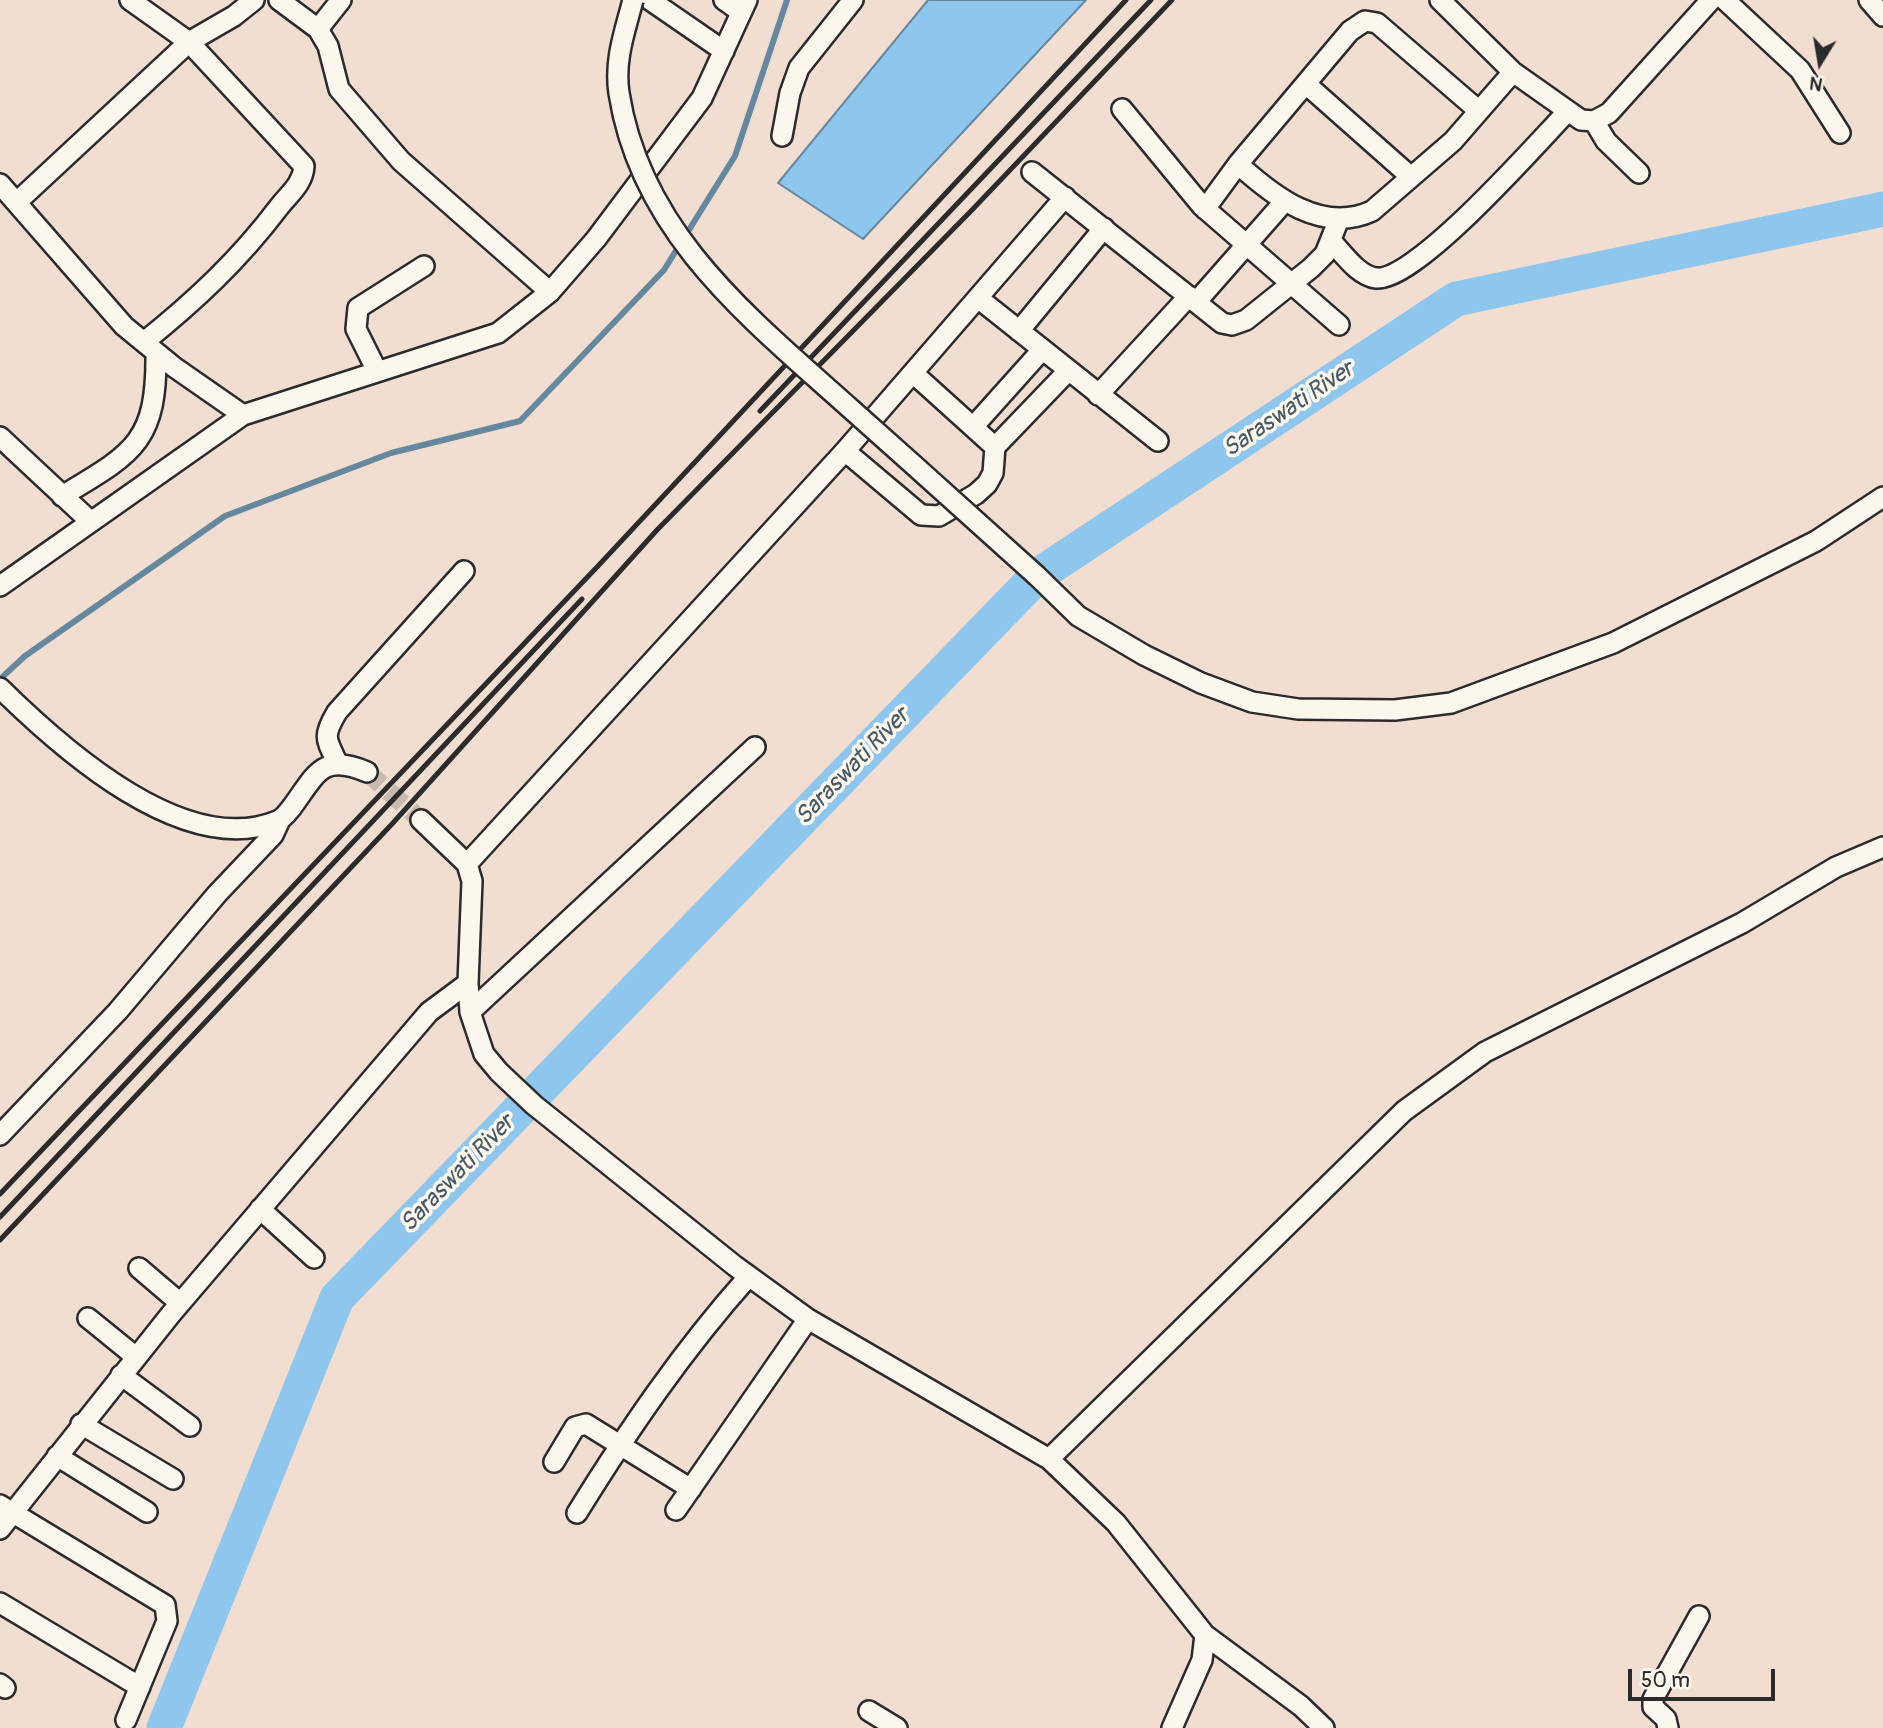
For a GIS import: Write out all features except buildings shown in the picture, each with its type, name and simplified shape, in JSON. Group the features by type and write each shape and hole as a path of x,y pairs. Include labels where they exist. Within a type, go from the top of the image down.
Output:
{"street":[{"path":"62,496 111,467 135,446 148,426 154,406 150,347 231,266 298,185 304,166 189,42 130,0"},
{"path":"18,201 189,42 234,16 254,0"},
{"path":"279,0 318,29 328,46 339,89 367,123 425,184 550,292"},
{"path":"318,29 341,0"},
{"path":"633,0 617,58 619,93 634,153 673,230 728,298 1078,615 1144,655 1201,683 1252,702 1298,709 1395,710 1451,703 1613,643 1816,541 1883,496"},
{"path":"650,0 724,51"},
{"path":"0,586 243,415 498,333 550,292 596,239 702,98 744,6 724,0"},
{"path":"782,136 794,79 799,68 853,0"},
{"path":"1440,0 1513,72 1581,120 1594,121 1609,113 1711,0"},
{"path":"1725,0 1800,70 1840,133"},
{"path":"1869,0 1883,16"},
{"path":"1205,209 1238,164 1350,31 1364,21 1377,23 1479,111"},
{"path":"1238,164 1283,202 1339,219 1359,217 1372,211 1453,141 1513,72"},
{"path":"1306,84 1412,177"},
{"path":"1122,109 1205,209 1339,325"},
{"path":"1331,241 1363,273 1376,278 1388,276 1412,264 1457,225 1568,111"},
{"path":"1594,121 1606,141 1639,173"},
{"path":"1032,172 1222,323 1232,325 1246,320 1325,254 1339,219"},
{"path":"0,184 18,201 124,326 243,415"},
{"path":"467,864 845,451 1065,197"},
{"path":"1098,395 1248,246 1283,202"},
{"path":"1019,331 1104,228"},
{"path":"377,370 356,328 358,308 424,266"},
{"path":"978,298 1158,441"},
{"path":"973,427 1042,350"},
{"path":"845,451 921,515 930,518 966,501 987,484 993,473 995,447 1068,371"},
{"path":"913,373 995,447"},
{"path":"0,437 91,522"},
{"path":"338,764 325,738 337,712 464,571"},
{"path":"0,688 52,736 110,781 171,814 204,826 229,830 280,820"},
{"path":"470,1012 755,747"},
{"path":"0,1135 118,1012 218,894 273,835 280,820 318,770 327,764 348,764 366,772"},
{"path":"421,820 467,864 472,881 468,983 470,1012 484,1054 499,1072 534,1105 808,1319 1049,1459 1116,1522 1205,1636 1301,1706 1324,1728"},
{"path":"1049,1459 1414,1104 1485,1052 1742,923 1836,867 1883,847"},
{"path":"0,1529 7,1509 57,1456 180,1303 260,1209 429,1012 468,983"},
{"path":"260,1209 314,1258"},
{"path":"139,1268 180,1303"},
{"path":"577,1513 619,1446 695,1339 750,1276"},
{"path":"88,1318 136,1357"},
{"path":"676,1510 808,1319"},
{"path":"121,1375 190,1426"},
{"path":"81,1424 173,1479"},
{"path":"554,1462 567,1438 580,1424 586,1424 691,1489"},
{"path":"57,1456 147,1512"},
{"path":"7,1509 165,1605 167,1621 126,1720"},
{"path":"0,1603 140,1687"},
{"path":"1668,1728 1666,1719 1653,1707 1653,1699 1699,1616"},
{"path":"1172,1728 1202,1660 1205,1636"},
{"path":"869,1711 897,1728"}],"water":[{"path":"928,0 1086,0 863,239 778,183"}],"waterway":[{"path":"0,679 25,656 225,516 391,453 520,421 664,270 735,156 787,0"},
{"name":"Saraswati River","path":"164,1728 337,1298 1037,576 1456,299 1883,209"}],"tunnel":[{"path":"367,772 421,820"}],"railway":[{"path":"0,1194 598,566 1126,0"},
{"path":"760,411 1151,0"},
{"path":"0,1240 392,824 657,530 971,211 1172,0"},
{"path":"0,1217 582,599"}]}
